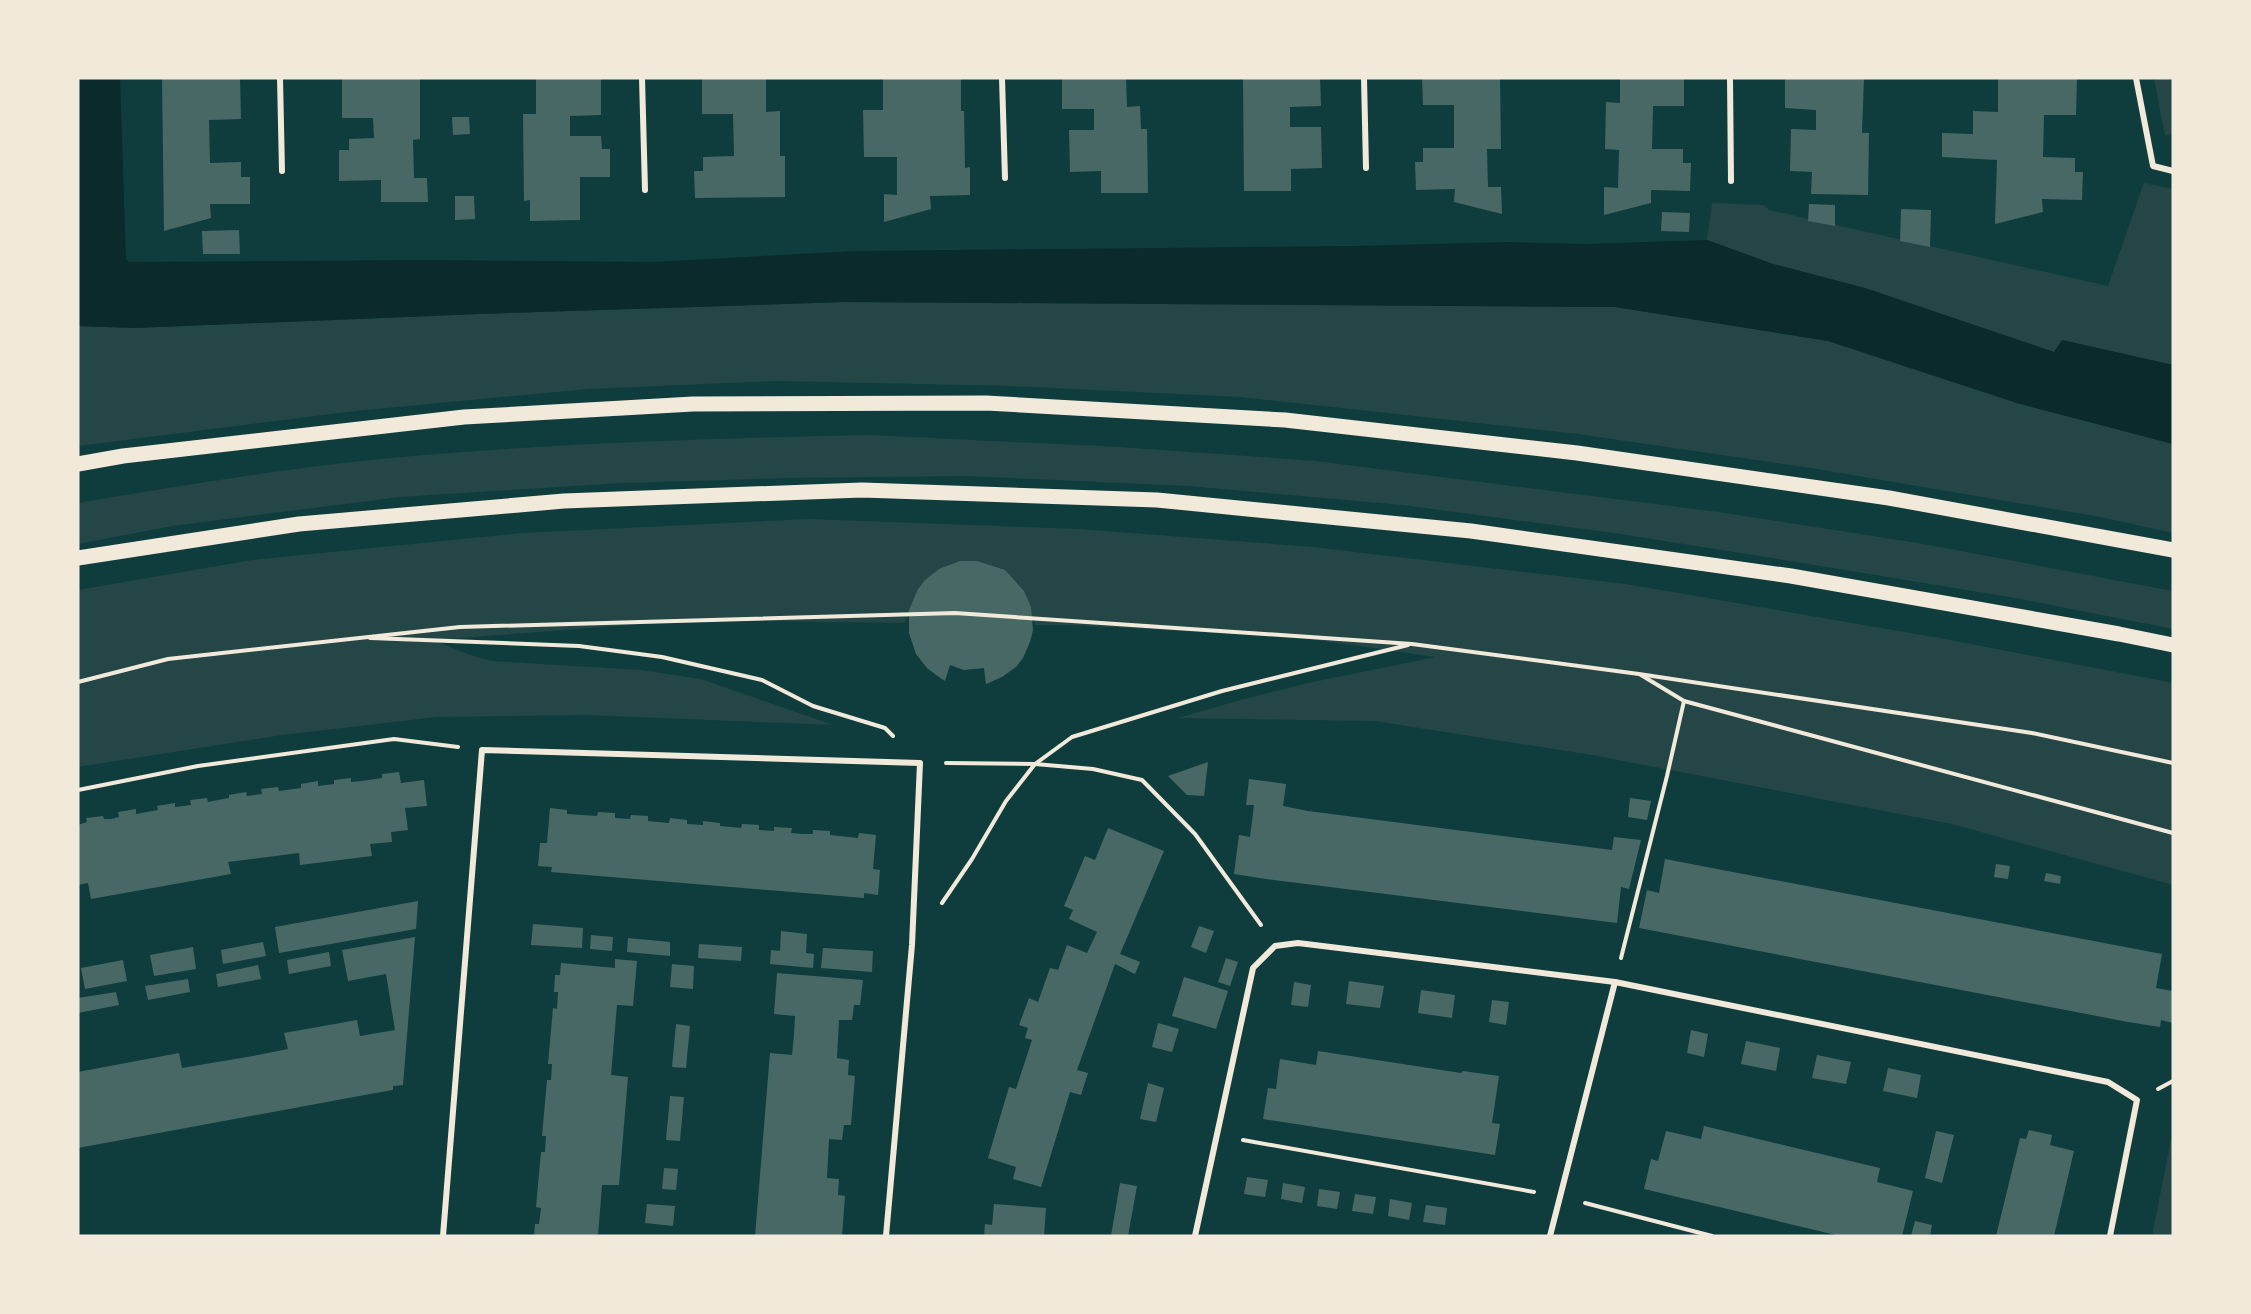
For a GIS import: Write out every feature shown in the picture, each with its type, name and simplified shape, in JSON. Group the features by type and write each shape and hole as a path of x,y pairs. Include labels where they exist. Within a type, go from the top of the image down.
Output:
{"main road":[{"path":"78,464 123,456 464,417 693,404 986,403 1285,420 1577,453 1889,498 2173,550"},
{"path":"78,558 299,524 564,501 862,490 1157,500 1471,531 1791,576 2173,645"}],"street":[{"path":"280,78 282,171"},
{"path":"642,78 645,190"},
{"path":"1002,78 1005,178"},
{"path":"1364,78 1366,168"},
{"path":"1730,78 1731,181"},
{"path":"2136,78 2153,166 2173,171"},
{"path":"443,1236 482,750 920,763 912,945 886,1236"},
{"path":"1195,1236 1253,968 1275,946 1298,943 1615,982 2108,1082 2137,1100 2110,1236"},
{"path":"1550,1236 1615,982"}],"path":[{"path":"78,682 168,659 460,627 955,613 1412,644 1639,674 2032,733 2173,763"},
{"path":"355,637 579,646 662,657 762,680 813,706 885,728 920,763 1035,764 1094,769 1142,780 1195,834 1275,946"},
{"path":"912,945 972,859 1006,801 1035,764 1072,737 1222,691 1412,644"},
{"path":"1639,674 1684,701 2173,833"},
{"path":"1615,982 1684,701"},
{"path":"78,790 198,766 394,739 482,750"},
{"path":"1215,1136 1560,1196 1712,1236"}],"shaded area":[{"path":"78,78 120,78 126,259 129,262 422,260 652,262 855,251 1355,246 1507,242 1585,244 1707,240 1773,264 1865,288 2054,352 2062,340 2173,365 2173,444 2017,403 1828,341 1615,307 844,302 135,328 78,326"},
{"path":"2154,78 2173,78 2173,133 2165,136"},
{"path":"2144,183 2173,189 2173,365 2062,340 2054,352 1865,288 1773,264 1707,240 1712,203 1764,205 1769,210 2108,286"},
{"path":"844,302 1615,307 1828,341 2017,403 2173,444 2173,533 2101,517 1811,468 1578,434 1240,397 1013,386 776,381 588,389 355,411 78,446 78,326 135,328"},
{"path":"869,435 1119,447 1316,461 1718,512 1918,543 2173,591 2173,629 2015,598 1803,563 1614,533 1402,505 1189,486 965,476 622,483 400,497 172,526 78,544 78,503 257,474 393,458 546,446"},
{"path":"809,519 1079,529 1313,547 1626,584 1945,639 2173,683 2173,885 1952,824 1592,755 1375,721 1178,718 1308,683 1436,657 1296,637 1036,625 1023,604 913,607 904,623 698,620 433,640 491,661 641,670 701,679 833,725 588,715 437,717 282,735 78,767 78,590 252,560 522,533"},
{"path":"2173,1130 2173,1236 2152,1236"}],"building":[{"path":"162,78 240,78 241,119 209,120 210,163 241,162 241,177 250,177 250,204 210,204 211,218 164,231"},
{"path":"342,78 420,78 420,139 413,140 414,178 427,178 428,202 381,202 381,180 339,181 339,150 349,150 349,139 374,138 373,118 342,118"},
{"path":"536,78 601,78 601,115 570,116 570,136 601,136 602,149 610,149 610,177 580,177 580,220 530,221 530,200 524,201 523,114 536,114"},
{"path":"702,78 766,78 766,112 780,111 780,156 785,156 785,197 695,198 694,171 703,171 703,157 734,156 733,114 702,114"},
{"path":"883,78 961,78 965,168 970,167 970,195 930,196 931,209 884,222 884,194 897,195 897,157 864,157 863,110 883,110"},
{"path":"1062,78 1126,78 1127,107 1140,106 1141,129 1147,129 1148,193 1101,193 1101,171 1070,172 1069,130 1094,130 1094,109 1062,109"},
{"path":"1243,78 1320,78 1321,106 1290,107 1290,127 1321,127 1322,168 1291,169 1291,191 1244,191"},
{"path":"1422,78 1500,78 1501,149 1487,149 1488,187 1501,187 1502,214 1454,202 1455,189 1416,190 1415,162 1423,162 1423,148 1454,148 1454,105 1423,105"},
{"path":"1620,78 1684,78 1684,106 1653,106 1652,149 1683,149 1683,163 1691,163 1690,191 1651,190 1651,203 1604,215 1604,187 1618,188 1619,150 1605,149 1606,102 1620,103"},
{"path":"1785,78 1864,78 1862,133 1869,133 1868,195 1811,194 1812,172 1790,171 1791,129 1816,130 1816,110 1785,108"},
{"path":"1998,78 2077,78 2076,115 2044,115 2043,157 2075,158 2075,172 2083,172 2082,200 2042,199 2043,212 1995,224 1997,160 1942,157 1942,133 1973,134 1973,111 1998,112"},
{"path":"452,117 469,117 470,134 453,135"},
{"path":"455,196 474,196 475,219 455,220"},
{"path":"1809,204 1835,205 1835,226 1808,221"},
{"path":"1901,209 1931,210 1930,247 1900,241"},
{"path":"1662,212 1690,213 1689,232 1661,231"},
{"path":"239,230 240,254 203,254 202,231"},
{"path":"960,561 977,561 1005,570 1024,591 1031,607 1033,630 1023,658 1016,667 1002,677 986,684 984,668 964,670 950,665 945,681 927,668 916,654 909,633 909,610 918,589 939,569"},
{"path":"1208,762 1204,796 1187,795 1168,776"},
{"path":"399,772 401,783 424,780 427,806 405,808 408,830 391,832 392,842 370,844 372,856 300,865 299,853 228,862 231,874 91,899 88,883 78,885 78,825 87,822 86,818 103,816 104,819 111,819 119,817 118,812 136,809 136,814 158,810 157,806 175,803 175,807 191,805 190,800 207,798 208,802 246,792 247,796 262,794 261,789 278,787 279,791 301,788 301,784 318,781 318,786 334,784 334,780 351,778 351,782 362,781 382,778 382,774"},
{"path":"1249,779 1286,784 1283,806 1308,811 1612,850 1614,837 1641,840 1629,889 1621,887 1617,923 1266,879 1234,874 1239,835 1250,837 1254,805 1246,805"},
{"path":"1630,798 1651,801 1647,820 1628,817"},
{"path":"550,808 567,810 567,814 597,816 598,812 615,813 615,818 630,819 631,815 648,816 648,821 669,823 670,818 687,820 687,824 703,825 703,821 720,823 720,826 741,828 742,824 759,825 759,830 774,831 774,827 792,828 791,833 802,834 813,834 813,830 830,831 830,835 858,838 859,833 876,835 873,869 880,870 878,895 864,893 864,898 551,872 552,867 538,866 540,843 547,843"},
{"path":"1108,828 1164,851 1120,954 1140,962 1135,974 1115,964 1077,1070 1088,1073 1081,1095 1070,1092 1041,1187 1013,1179 1016,1167 988,1158 1009,1087 1016,1089 1032,1040 1025,1038 1028,1028 1019,1025 1029,998 1038,1002 1050,968 1058,970 1067,945 1087,953 1097,932 1069,919 1073,910 1064,906 1085,856 1095,860"},
{"path":"1665,859 2162,954 2156,988 2173,991 2173,1023 2161,1020 2160,1027 2128,1022 1639,928 1647,890 1659,893"},
{"path":"1996,864 2010,866 2008,879 1994,877"},
{"path":"2046,873 2061,876 2060,884 2044,881"},
{"path":"418,901 416,929 279,953 275,927"},
{"path":"533,924 583,928 582,948 531,945"},
{"path":"1199,926 1214,931 1206,953 1191,947"},
{"path":"781,931 807,934 806,953 814,954 813,968 770,964 771,950 780,951"},
{"path":"591,935 613,937 612,951 590,949"},
{"path":"415,937 403,1085 393,1086 393,1090 78,1148 78,1072 179,1053 182,1068 253,1056 288,1049 284,1033 357,1020 360,1036 395,1030 386,974 348,981 342,950"},
{"path":"628,938 670,942 670,956 627,952"},
{"path":"263,942 266,956 223,964 221,950"},
{"path":"699,944 742,947 741,961 698,958"},
{"path":"193,947 196,969 154,976 150,955"},
{"path":"823,948 873,951 872,972 821,968"},
{"path":"329,952 331,966 289,974 287,960"},
{"path":"1226,958 1238,962 1230,986 1218,982"},
{"path":"615,959 637,961 633,1006 617,1005 611,1075 628,1077 619,1185 602,1185 598,1236 534,1236 535,1224 539,1224 541,1208 536,1207 541,1152 545,1152 546,1136 542,1136 547,1080 551,1080 552,1064 548,1064 553,1008 557,1009 558,992 554,992 555,975 560,975 561,963 615,968"},
{"path":"123,960 127,981 85,989 81,968"},
{"path":"672,964 694,966 693,989 670,987"},
{"path":"258,965 261,979 218,987 216,974"},
{"path":"777,973 863,980 860,1005 854,1005 852,1020 839,1020 837,1058 849,1060 848,1075 855,1076 851,1125 844,1125 842,1140 829,1139 827,1178 839,1179 838,1195 845,1196 842,1236 755,1236 770,1053 792,1055 794,1035 795,1016 774,1014"},
{"path":"1184,977 1228,991 1216,1029 1172,1016"},
{"path":"188,979 190,992 148,1000 145,986"},
{"path":"1349,981 1384,986 1380,1008 1346,1004"},
{"path":"1294,982 1311,985 1308,1007 1291,1005"},
{"path":"1421,990 1455,995 1452,1018 1418,1013"},
{"path":"116,992 119,1005 78,1013 78,998"},
{"path":"1492,1000 1509,1002 1506,1025 1489,1022"},
{"path":"1158,1023 1179,1029 1172,1052 1152,1047"},
{"path":"676,1024 690,1026 686,1068 672,1067"},
{"path":"1691,1030 1708,1034 1704,1057 1687,1053"},
{"path":"1746,1041 1780,1048 1776,1071 1741,1064"},
{"path":"1318,1051 1461,1073 1463,1071 1499,1076 1492,1123 1500,1124 1495,1155 1263,1119 1268,1088 1276,1089 1280,1059 1316,1065"},
{"path":"1817,1055 1851,1062 1846,1084 1812,1078"},
{"path":"1888,1068 1921,1075 1917,1098 1883,1091"},
{"path":"1148,1083 1164,1088 1156,1122 1140,1119"},
{"path":"670,1096 684,1097 680,1141 666,1140"},
{"path":"1704,1126 1880,1168 1877,1182 1913,1191 1902,1236 1840,1236 1644,1189 1651,1159 1658,1161 1666,1131 1701,1139"},
{"path":"2029,1130 2052,1135 2050,1145 2074,1151 2054,1236 1996,1236 2020,1138 2026,1139"},
{"path":"1936,1131 1954,1135 1942,1183 1925,1178"},
{"path":"664,1168 678,1169 676,1190 662,1189"},
{"path":"1247,1177 1268,1180 1265,1197 1244,1194"},
{"path":"1120,1183 1137,1186 1128,1236 1111,1236"},
{"path":"1283,1183 1305,1187 1302,1203 1281,1199"},
{"path":"1319,1189 1340,1192 1337,1209 1317,1206"},
{"path":"1355,1194 1376,1197 1373,1214 1352,1211"},
{"path":"1390,1199 1412,1203 1409,1220 1388,1216"},
{"path":"647,1204 675,1206 673,1226 645,1223"},
{"path":"994,1204 1046,1208 1044,1236 984,1236 985,1224 992,1225"},
{"path":"1426,1205 1447,1208 1445,1225 1423,1222"},
{"path":"1915,1221 1932,1225 1930,1236 1911,1236"}]}
